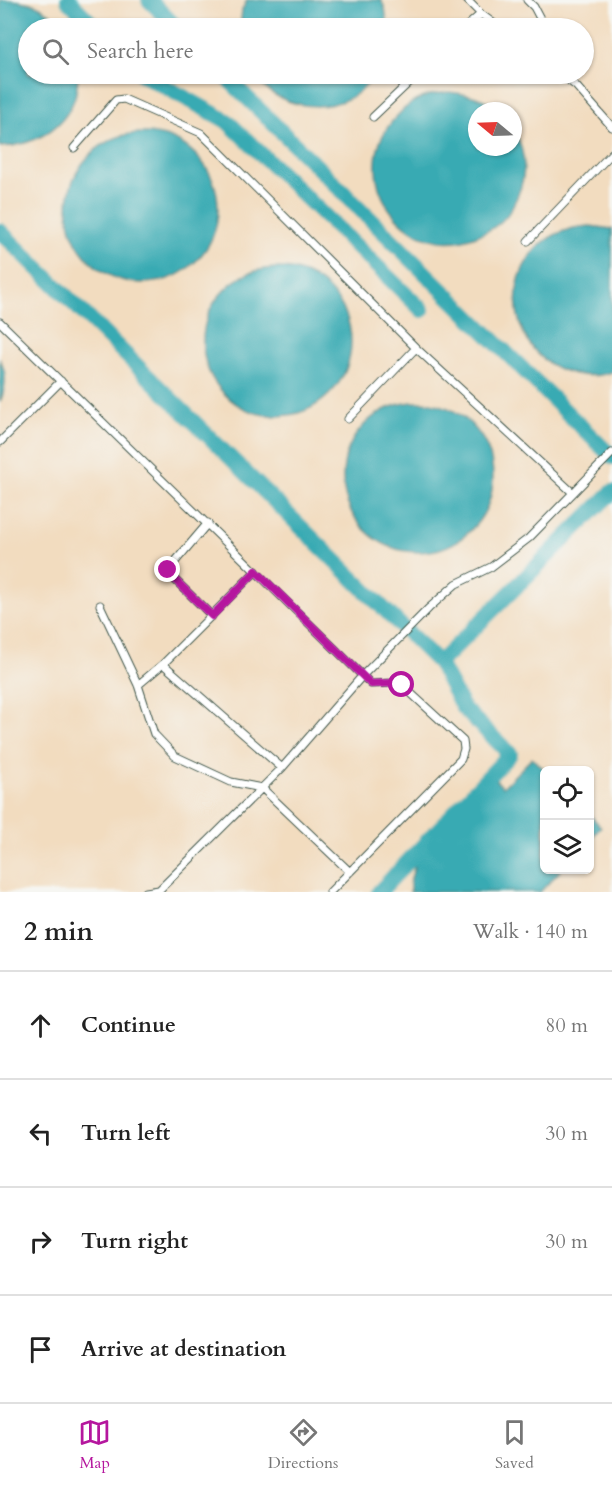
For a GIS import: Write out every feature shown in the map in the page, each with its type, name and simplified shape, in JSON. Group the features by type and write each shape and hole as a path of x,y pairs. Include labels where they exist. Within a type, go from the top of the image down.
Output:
{"lane":[{"path":"467,0 486,18"},
{"path":"527,0 540,18"},
{"path":"476,18 480,14"},
{"path":"373,117 408,84"},
{"path":"573,84 612,127"},
{"path":"74,148 116,100 124,99 201,134 416,348 572,492"},
{"path":"528,241 612,153"},
{"path":"0,322 374,686 394,683 402,685 463,741 464,749 461,759 330,892"},
{"path":"348,419 416,348"},
{"path":"0,442 61,381"},
{"path":"146,892 159,891 282,768 363,675 429,608 456,584 491,567 529,538 612,453"},
{"path":"208,523 168,570 169,574 212,616"},
{"path":"138,685 163,664 256,571"},
{"path":"100,604 138,685 154,734 175,756 231,782 262,788 350,872"},
{"path":"163,664 282,768"}],"water":[{"path":"0,0 21,1 36,5 54,18 18,18 18,84 77,84 70,109 55,127 24,143 0,147"},
{"path":"247,0 381,0 386,18 241,18"},
{"path":"262,84 367,84 349,98 332,104 314,106 296,104"},
{"path":"449,92 470,95 487,102 468,102 468,156 522,156 522,153 523,178 511,209 496,226 476,236 449,241 425,237 404,226 388,208 379,186 376,162 382,138 403,110 414,101"},
{"path":"143,133 172,139 196,155 212,179 218,208 212,237 196,261 172,277 143,283 114,277 90,261 74,237 68,208 74,179 90,155 114,139"},
{"path":"590,226 612,229 612,372 601,375 567,372 545,360 529,343 520,322 516,300 519,278 529,258 545,241 570,229"},
{"path":"277,268 306,273 330,289 346,313 351,342 346,371 330,395 306,411 277,416 248,411 224,395 208,371 203,342 208,313 224,289 248,273"},
{"path":"0,360 5,381 0,402"},
{"path":"418,402 447,408 471,424 487,448 493,477 487,506 471,530 447,546 418,552 389,546 365,530 349,506 343,477 349,448 365,424 389,408"},
{"path":"532,758 541,766 540,874 557,874 540,892 410,892 410,882 419,850 491,776 503,787"},
{"path":"594,819 601,827 594,835"}],"waterway":[{"path":"68,0 86,18"},
{"path":"149,0 167,18"},
{"path":"160,84 227,121 422,310"},
{"path":"233,84 612,457"},
{"path":"0,231 439,663"},
{"path":"379,892 510,754 463,708 439,663 612,492"}],"route":[{"path":"168,570 169,574 212,616 256,571 371,684 374,686 394,683 402,685"}]}
